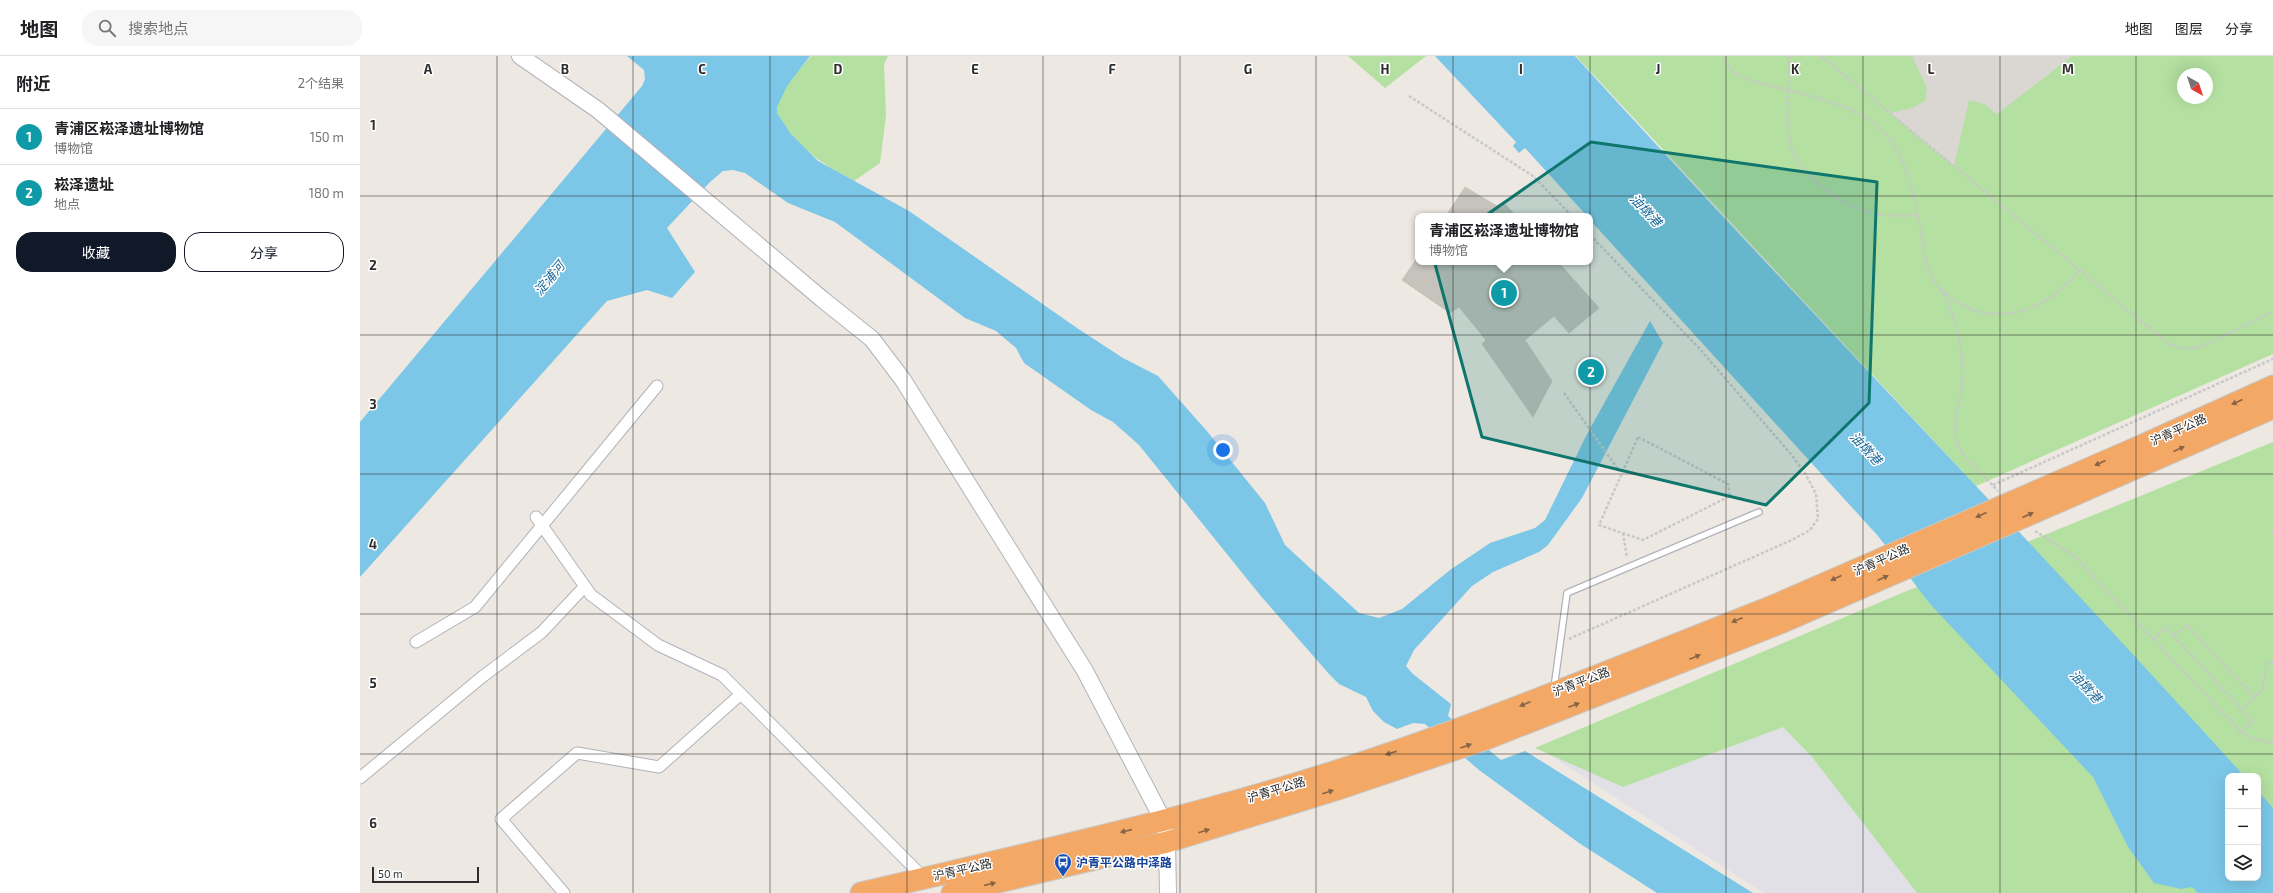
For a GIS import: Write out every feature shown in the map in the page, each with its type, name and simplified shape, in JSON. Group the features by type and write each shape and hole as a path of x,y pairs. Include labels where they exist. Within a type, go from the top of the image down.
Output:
{"highway":[{"name":"沪青平公路","path":"2139,456 2273,386"},
{"name":"沪青平公路","path":"952,893 1167,842 1447,753 1486,739 1778,614 2139,456 2273,408"},
{"name":"沪青平公路","path":"861,893 1164,822 1328,773 1464,728 1554,692 1778,614"}],"street":[{"path":"520,56 598,110 872,339 903,380 1085,671 1164,822 1167,842 1168,893"},
{"path":"416,642 475,607 539,521 657,386"},
{"path":"539,521 591,595 658,645 722,675 924,878"},
{"path":"360,778 482,677 542,632 585,586"},
{"path":"564,893 501,819 577,753 659,768 741,694"}],"lane":[{"path":"1554,692 1566,593 1759,512"}],"path":[{"path":"1724,56 1725,62 1735,73 1749,79 1850,110 1877,126 1891,140 1903,162 1912,188 1929,270 1941,289 1954,315 1961,348 1962,381 1955,436 1960,450 2004,497"},
{"path":"1789,56 1787,116 1790,143 1796,159 1808,174 1849,204 1869,212 1892,217 1918,215"},
{"path":"1821,56 2169,344 2186,349 2202,346 2273,312"},
{"path":"1409,96 1533,176 1569,213"},
{"path":"1560,643 1794,539 1810,530 1818,519 1816,494 1805,473 1790,453 1698,347 1593,238"},
{"path":"1941,289 1960,305 1982,314 2007,314 2032,308 2059,292 2080,270"},
{"path":"1993,485 2273,359"},
{"path":"1564,393 1621,473"},
{"path":"1638,437 1728,484 1730,496 1644,540 1623,533 1599,525 1638,437"},
{"path":"2031,526 2036,532 2074,556 2241,732 2253,739 2273,743"},
{"path":"1623,533 1628,567"},
{"path":"2174,636 2187,625 2255,698"},
{"path":"2154,640 2165,628 2174,636 2252,720 2241,732"},
{"path":"2242,710 2262,690 2267,664 2273,663"}],"highlighted area":[{"path":"1591,142 1877,182 1869,403 1766,505 1482,437 1432,253"}],"shaded area":[{"path":"1912,56 2072,56 1997,114 1984,104 1969,100 1954,166 1890,113 1912,108 1925,101 1927,88"},
{"path":"1781,670 2198,893 1764,893 1548,754"}],"green space":[{"path":"811,56 888,56 884,64 886,115 880,163 854,181 810,153 793,136 777,113 780,97 784,90"},
{"path":"1348,56 1426,56 1385,88"},
{"path":"1576,56 2273,56 2273,354 1976,486"},
{"path":"2273,442 2273,893 1917,893 1812,757 1783,727 1623,787 1535,748 1897,595"}],"water":[{"name":"淀浦河","path":"627,56 810,56 787,86 777,107 777,113 791,134 818,161 909,211 1077,328 1123,358 1158,376 1206,430 1265,503 1285,545 1359,613 1379,618 1402,609 1450,570 1490,543 1535,528 1545,520 1587,434 1650,321 1663,343 1582,498 1548,545 1539,552 1493,572 1472,586 1414,650 1406,666 1413,674 1451,704 1448,716 1501,760 1525,751 1753,893 1657,893 1579,843 1479,770 1425,724 1413,723 1397,729 1384,722 1373,711 1366,697 1339,684 1329,674 1260,595 1139,445 1113,422 1091,410 1024,363 1016,348 996,331 965,318 835,222 788,203 745,173 733,170 723,171 710,182 667,228 695,272 672,298 647,290 607,301 360,577 360,422 642,86 645,79 644,70"},
{"name":"油墩港","path":"1435,56 1575,56 1658,147 2078,595 2241,773 2225,773 2225,881 2261,881 2261,794 2273,808 2273,893 2198,893 2192,887 2181,889 2154,883 2128,847 2093,777 1930,604 1878,536 1593,223 1593,213 1584,213 1525,148 1519,153 1513,146 1516,142"}],"building":[{"path":"1465,187 1497,206 1503,202 1513,213 1448,213"},
{"path":"1415,261 1415,265 1561,265 1599,308 1569,333 1554,316 1525,340 1552,381 1533,417 1482,344 1486,340 1459,307 1450,313 1402,280"}],"place":[{"name":"青浦区崧泽遗址博物馆","path":"1504,293"},
{"name":"崧泽遗址","path":"1591,372"},
{"name":"沪青平公路中泽路","path":"1063,877"}]}
